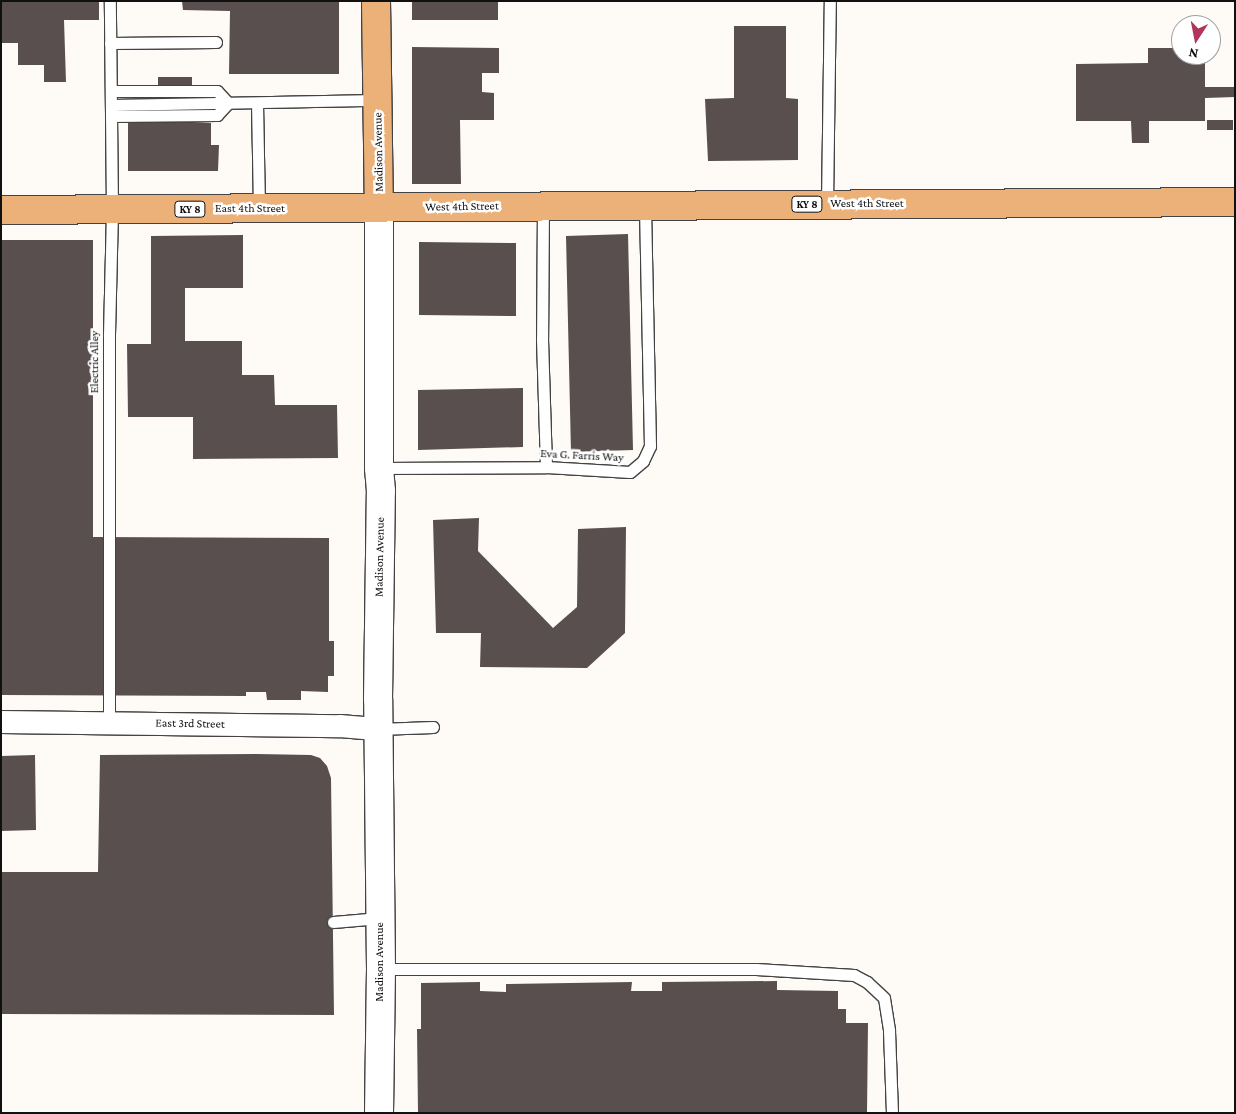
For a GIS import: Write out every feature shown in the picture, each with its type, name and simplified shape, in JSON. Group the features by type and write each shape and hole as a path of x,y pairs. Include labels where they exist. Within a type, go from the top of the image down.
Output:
{"main road":[{"name":"Madison Avenue","path":"376,1 379,208"},
{"name":"West 4th Street","path":"379,208 1235,202"},
{"name":"East 4th Street","path":"1,210 379,208"}],"street":[{"name":"Madison Avenue","path":"379,208 379,468 381,491 378,728 381,969 379,1113"},
{"name":"East 3rd Street","path":"1,722 378,728"}],"lane":[{"name":"Electric Alley","path":"109,723 109,334 112,209 110,1"},
{"path":"827,204 830,5"},
{"path":"110,43 216,42"},
{"path":"111,91 217,92 228,103 257,104 378,100"},
{"path":"111,110 217,115 228,103"},
{"path":"257,104 259,208"},
{"name":"Eva G. Farris Way","path":"379,468 546,467 630,472 643,461 650,446 646,205"},
{"path":"543,206 542,339 546,467"},
{"path":"378,728 433,727"},
{"path":"333,922 380,918"},
{"path":"381,969 756,969 854,976 867,982 884,998 889,1031 892,1113"}],"building":[{"path":"1,1 99,1 99,20 64,20 66,82 44,82 44,65 18,65 18,43 1,43"},
{"path":"182,1 339,1 339,74 229,74 230,11 183,10"},
{"path":"412,1 498,1 498,20 412,20"},
{"path":"734,26 786,26 786,98 798,99 798,160 708,161 705,99 734,98"},
{"path":"412,47 499,48 499,73 482,73 482,92 494,93 494,120 460,120 461,184 412,184"},
{"path":"1148,48 1171,48 1171,65 1205,65 1205,87 1235,87 1235,97 1205,98 1205,121 1149,121 1149,143 1132,143 1131,121 1076,121 1076,64 1148,63"},
{"path":"158,77 192,77 192,122 211,123 211,145 219,145 218,171 128,171 128,122 158,123"},
{"path":"1207,120 1233,120 1233,130 1207,130"},
{"path":"628,234 633,450 571,452 566,236"},
{"path":"243,235 243,288 185,288 185,341 242,341 242,375 274,375 275,405 337,405 338,458 193,459 193,417 128,417 127,344 151,344 151,236"},
{"path":"1,240 93,240 93,537 329,538 329,641 334,641 334,676 328,676 328,692 301,691 301,700 267,700 266,692 246,692 246,696 1,695"},
{"path":"419,242 516,243 516,316 419,315"},
{"path":"523,388 523,447 418,450 418,390"},
{"path":"479,518 478,551 553,628 577,607 578,529 626,527 625,633 587,668 480,667 481,633 436,633 433,520"},
{"path":"35,755 36,830 1,831 1,756"},
{"path":"100,755 311,755 320,758 327,766 331,778 334,1015 1,1014 1,872 98,872"},
{"path":"777,981 777,990 838,991 838,1009 846,1009 846,1023 868,1023 867,1113 418,1113 417,1029 421,1029 421,983 480,982 480,991 506,992 506,984 632,982 631,991 662,991 662,982"}]}
